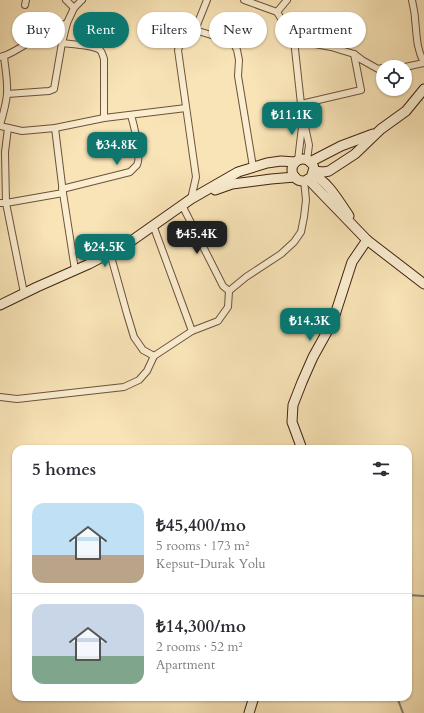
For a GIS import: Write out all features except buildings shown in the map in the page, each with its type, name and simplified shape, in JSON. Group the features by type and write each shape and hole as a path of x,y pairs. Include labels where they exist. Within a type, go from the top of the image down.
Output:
{"main road":[{"path":"191,199 232,184 271,179 295,178 298,180 306,169 341,146 368,136 381,129 406,111 424,89"},
{"path":"295,178 292,168 324,172 329,171 355,154 381,129"},
{"path":"0,305 89,264 127,244 191,199 238,172 267,163 281,161 306,169 326,184 367,240 424,284"},
{"path":"301,445 292,422 293,405 313,357 333,321 352,262 367,240"},
{"path":"249,713 253,701"}],"street":[{"path":"66,0 74,8"},
{"path":"65,31 74,8 82,0"},
{"path":"201,15 207,0"},
{"path":"244,0 277,12 287,0"},
{"path":"265,0 265,8"},
{"path":"412,0 415,17 416,39 419,53 424,63 412,66"},
{"path":"67,23 52,29 2,56 7,82 7,94 5,109 0,125 22,131 55,128 104,118 186,108"},
{"path":"201,32 230,41 234,44 237,50 239,60 238,76 253,167"},
{"path":"65,43 93,47 100,50 102,53 104,59 104,118"},
{"path":"7,94 49,91 54,89 61,48"},
{"path":"179,48 196,177 191,199"},
{"path":"0,397 17,399 124,387 139,380 147,371 154,356 192,331 218,320 228,307 229,291 246,277 281,254 294,242 301,232 304,217 308,145 302,113 295,48"},
{"path":"334,48 354,54 376,68"},
{"path":"301,104 361,90 354,54"},
{"path":"302,113 302,132 306,169"},
{"path":"3,203 63,191 130,172 137,165 139,157 132,115"},
{"path":"8,128 5,152 3,203 24,293"},
{"path":"55,128 75,270"},
{"path":"182,205 223,286 229,291"},
{"path":"153,225 192,331"},
{"path":"110,253 134,336 143,350 154,356"}],"waterway":[{"path":"412,595 424,596"},
{"path":"398,701 403,713"}]}
